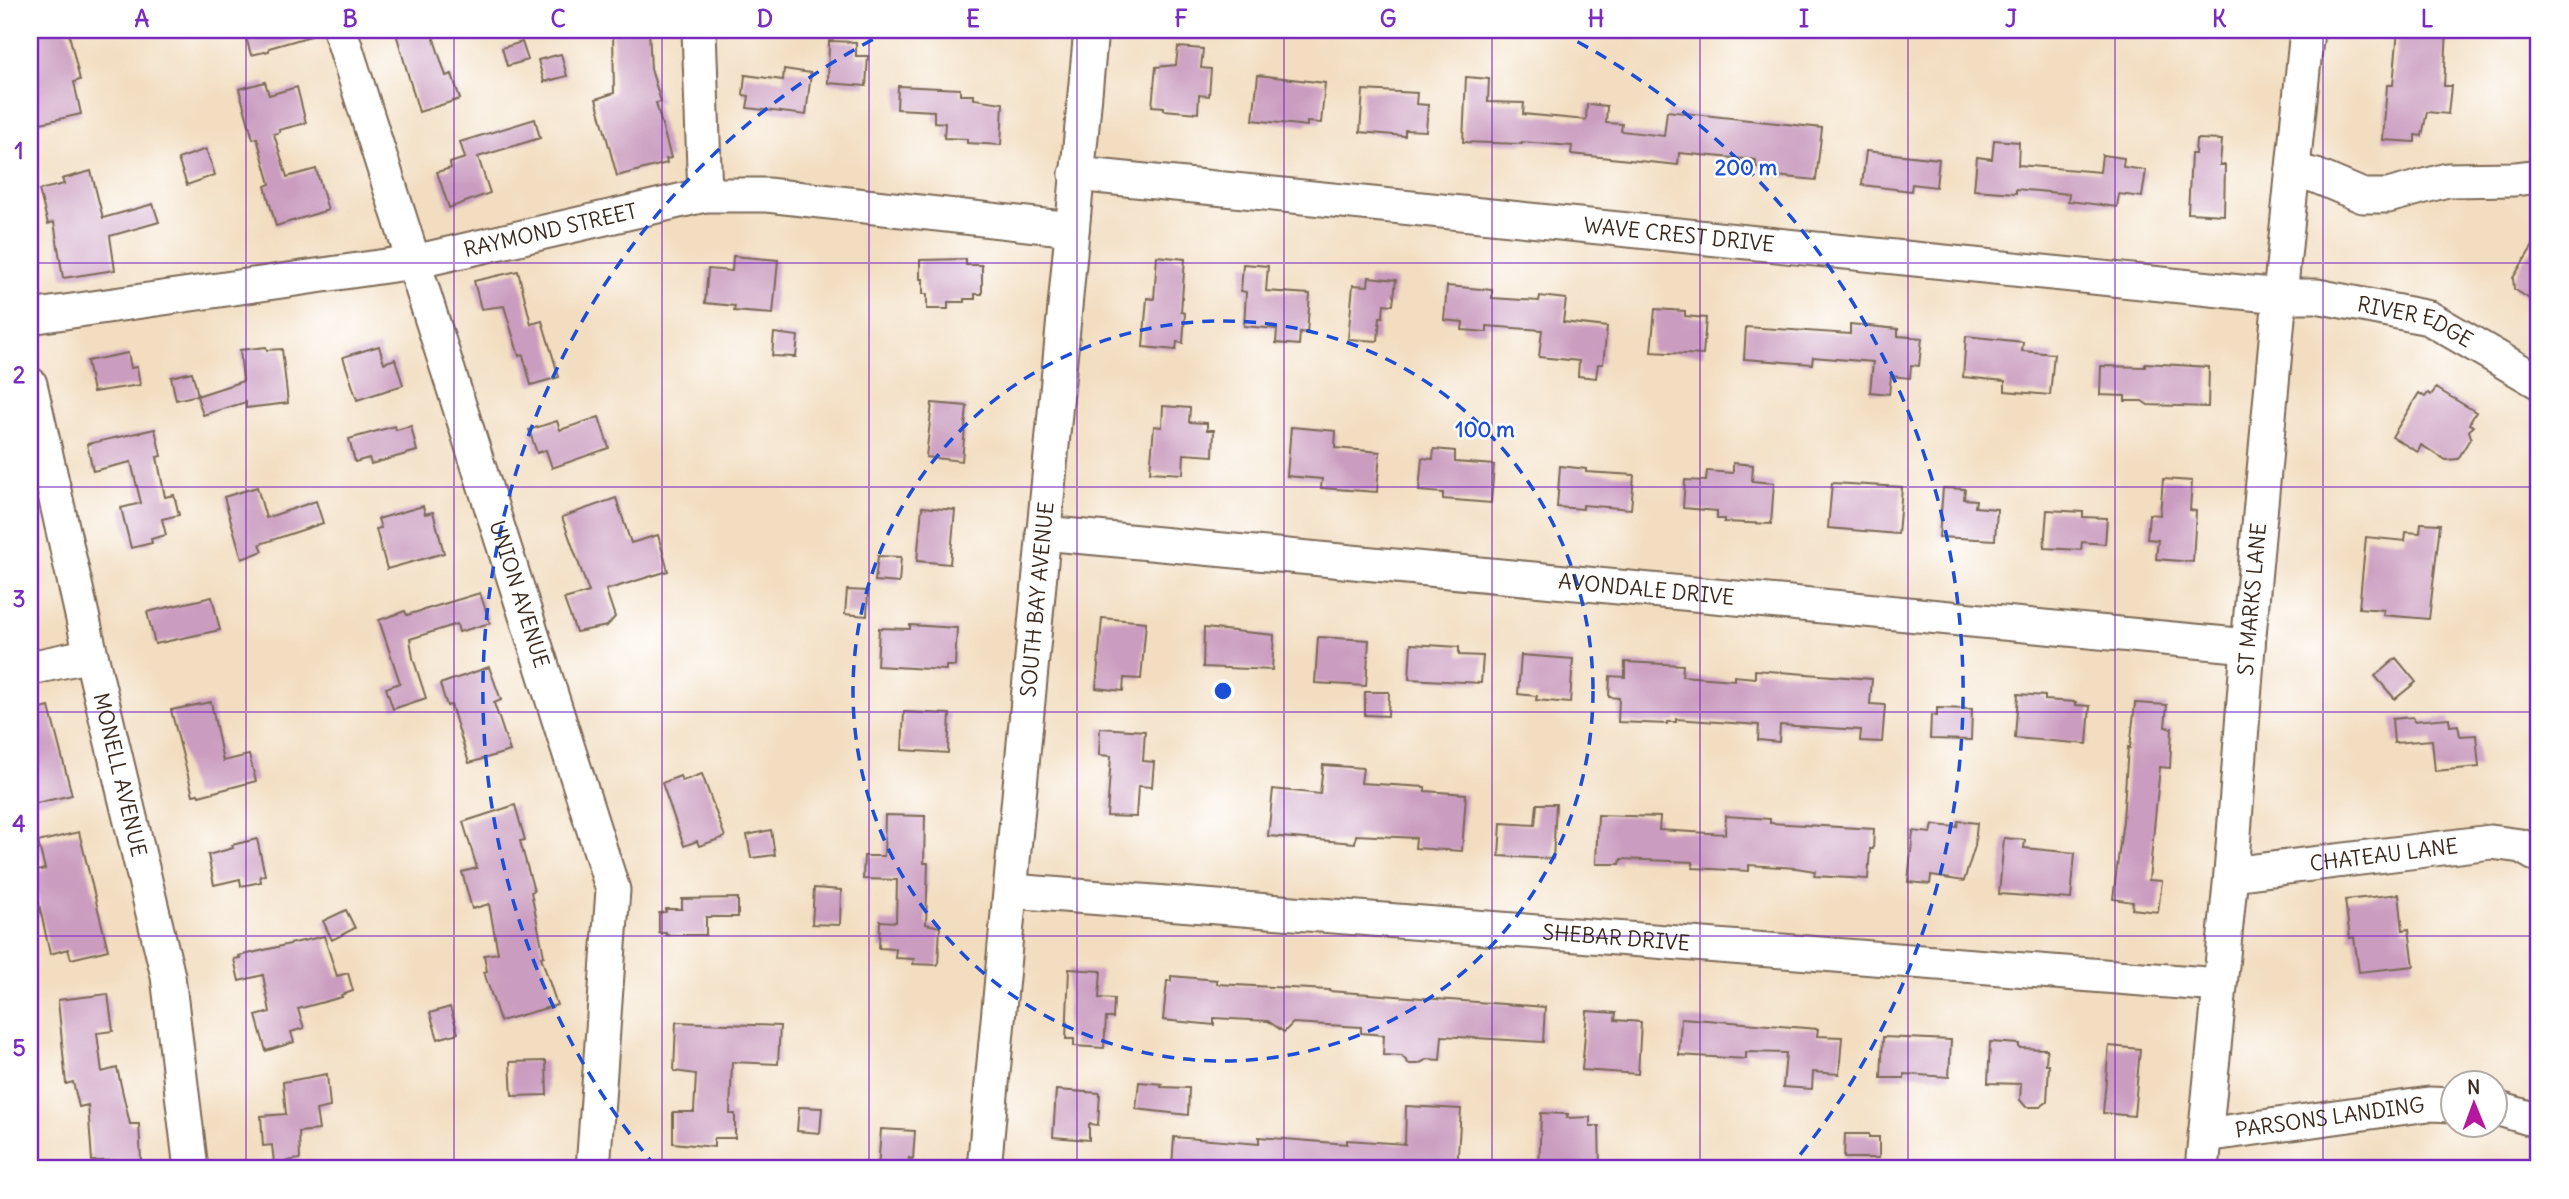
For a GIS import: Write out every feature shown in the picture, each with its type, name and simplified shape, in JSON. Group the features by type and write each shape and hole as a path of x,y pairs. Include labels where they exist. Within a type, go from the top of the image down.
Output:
{"street":[{"name":"UNION AVENUE","path":"340,30 613,890 593,1169"},
{"path":"699,30 705,195"},
{"name":"SOUTH BAY AVENUE","path":"984,1169 1091,30"},
{"name":"ST MARKS LANE","path":"2202,1169 2231,874 2248,646 2280,296 2307,30"},
{"path":"2293,170 2316,176 2363,196 2388,196 2447,180 2539,176"},
{"name":"WAVE CREST DRIVE","path":"1076,174 2280,296"},
{"name":"RAYMOND STREET","path":"30,317 414,262 705,195 766,195 1072,229"},
{"name":"RIVER EDGE","path":"2280,296 2317,296 2429,318 2539,382"},
{"name":"MONELL AVENUE","path":"30,384 168,976 191,1169"},
{"name":"AVONDALE DRIVE","path":"1043,533 2248,646"},
{"path":"30,668 91,654"},
{"name":"CHATEAU LANE","path":"2231,874 2491,842 2521,846 2535,854"},
{"name":"SHEBAR DRIVE","path":"1012,891 2219,985"},
{"name":"PARSONS LANDING","path":"2205,1135 2440,1104"},
{"path":"2510,1112 2539,1121"}],"building":[{"path":"30,30 68,30 80,80 74,82 81,114 41,123 30,74"},
{"path":"244,30 311,30 311,36 251,55"},
{"path":"395,30 431,30 446,76 452,74 460,99 419,112"},
{"path":"613,30 649,30 651,69 661,102 656,103 671,158 666,159 667,163 617,176 596,99 614,93"},
{"path":"2398,30 2447,30 2444,86 2451,86 2448,114 2427,112 2422,136 2415,135 2415,142 2383,140 2387,85 2393,85"},
{"path":"829,41 856,42 856,56 868,56 866,86 828,83"},
{"path":"522,42 528,60 507,66 502,48"},
{"path":"1178,47 1203,49 1201,68 1211,69 1209,96 1199,95 1198,113 1164,110 1164,107 1152,106 1156,67 1176,65"},
{"path":"561,54 567,76 544,82 538,60"},
{"path":"784,69 811,73 806,115 747,108 749,96 743,95 745,75 783,80"},
{"path":"1258,75 1325,83 1321,123 1307,122 1307,126 1253,120"},
{"path":"1466,77 1489,79 1488,102 1524,103 1523,114 1586,120 1587,104 1607,106 1606,123 1622,124 1621,131 1664,136 1667,111 1822,128 1816,180 1776,176 1776,169 1756,167 1756,160 1679,153 1678,165 1571,154 1572,146 1522,142 1463,142"},
{"path":"265,82 269,95 297,87 306,123 279,130 280,132 274,134 287,177 316,169 328,210 276,226 265,186 270,184 257,138 253,139 239,89"},
{"path":"898,86 960,89 960,95 974,95 974,99 1003,103 1001,145 967,143 967,139 944,138 945,123 934,122 934,111 897,109"},
{"path":"1363,90 1417,93 1416,104 1428,105 1426,131 1405,130 1405,136 1360,132"},
{"path":"535,119 540,138 478,157 490,193 449,208 437,172 451,168 450,163 465,158 460,142"},
{"path":"2196,139 2222,140 2220,165 2225,165 2224,215 2188,213 2191,154 2195,154"},
{"path":"1994,140 2019,142 2018,165 2100,172 2102,155 2124,158 2123,167 2146,170 2142,197 2119,194 2117,207 2068,201 2069,194 2016,189 2016,193 1974,190 1977,157 1992,159"},
{"path":"206,149 215,175 187,185 178,159"},
{"path":"1866,151 1939,159 1936,187 1912,184 1911,191 1862,185"},
{"path":"91,171 103,218 153,204 159,222 110,236 115,270 63,278 54,222 48,224 39,190 64,184 62,179"},
{"path":"2539,236 2539,305 2514,289 2513,278"},
{"path":"733,256 778,260 773,314 734,311 735,306 705,303 708,269 732,271"},
{"path":"1157,256 1185,259 1181,312 1185,313 1183,343 1177,342 1176,350 1143,347 1147,298 1154,299"},
{"path":"966,259 966,265 982,265 982,294 975,294 975,299 964,299 964,302 948,302 948,309 927,309 927,294 923,294 923,279 920,279 920,260"},
{"path":"1243,264 1268,266 1266,291 1310,294 1307,333 1300,332 1299,345 1276,343 1277,329 1244,326 1246,292 1241,291"},
{"path":"518,271 531,324 542,321 559,377 531,385 523,355 519,356 504,306 481,309 474,281"},
{"path":"1369,277 1396,280 1393,305 1384,304 1378,341 1348,339 1353,285 1368,286"},
{"path":"1447,286 1492,290 1492,298 1539,301 1540,296 1566,299 1563,322 1607,327 1603,364 1598,364 1596,378 1578,376 1579,361 1539,357 1542,330 1487,326 1487,332 1462,330 1463,322 1444,320"},
{"path":"1655,309 1685,311 1685,316 1706,318 1703,355 1651,352"},
{"path":"1850,324 1898,329 1898,336 1922,338 1919,366 1911,365 1910,378 1891,376 1889,394 1870,392 1873,362 1813,357 1812,364 1744,359 1746,327 1850,334"},
{"path":"774,333 798,336 796,357 772,356"},
{"path":"1966,336 2023,342 2022,351 2054,354 2050,395 2005,391 2005,381 1963,377"},
{"path":"379,346 384,363 395,359 403,385 357,400 343,357"},
{"path":"266,347 267,350 282,349 288,403 246,408 246,402 203,415 197,396 243,381 240,350"},
{"path":"128,353 131,368 137,367 140,385 93,392 87,361"},
{"path":"2145,363 2209,367 2208,407 2148,405 2142,401 2125,401 2125,396 2100,395 2101,366 2145,367"},
{"path":"192,372 198,395 176,400 171,377"},
{"path":"2436,388 2476,412 2469,424 2473,426 2469,431 2471,437 2458,459 2446,460 2421,445 2418,452 2392,437 2419,393 2425,397 2428,393 2431,395"},
{"path":"932,403 967,406 962,461 926,457"},
{"path":"1163,406 1190,408 1189,422 1207,423 1207,430 1214,430 1213,456 1184,454 1183,474 1150,472 1154,426 1162,427"},
{"path":"599,417 609,448 552,468 546,450 537,453 529,430 557,421 560,430"},
{"path":"395,426 396,430 411,426 417,451 371,464 369,458 355,462 349,439"},
{"path":"1291,427 1336,431 1335,448 1380,452 1377,492 1321,488 1322,479 1287,476"},
{"path":"155,429 165,497 174,495 179,515 162,519 166,535 151,539 152,543 131,548 121,508 141,503 131,462 93,471 87,444"},
{"path":"1434,449 1455,451 1455,462 1494,465 1491,503 1443,499 1443,493 1419,491 1422,458 1433,459"},
{"path":"1733,463 1753,465 1752,481 1774,483 1771,524 1724,522 1724,519 1717,519 1717,511 1683,508 1685,480 1706,481 1707,471 1733,473"},
{"path":"1560,466 1586,469 1586,472 1634,475 1631,509 1583,505 1583,509 1557,507"},
{"path":"2163,479 2192,481 2190,510 2196,511 2193,562 2156,559 2158,540 2147,539 2149,514 2160,515"},
{"path":"1832,483 1902,487 1898,534 1828,528"},
{"path":"257,487 266,518 316,501 323,523 260,544 263,551 242,559 224,497"},
{"path":"1943,488 1965,489 1964,499 1976,500 1975,507 1997,509 1995,540 1939,537"},
{"path":"616,498 631,543 658,535 668,571 606,590 615,617 607,626 576,632 564,599 589,592 562,517"},
{"path":"423,506 425,514 433,512 444,553 387,569 376,529 381,528 378,519"},
{"path":"922,507 955,510 950,564 917,561"},
{"path":"2047,510 2083,512 2083,517 2107,518 2105,544 2082,542 2081,550 2044,548"},
{"path":"2421,523 2440,524 2429,619 2383,615 2384,610 2359,608 2366,537 2405,541 2406,532 2420,533"},
{"path":"878,556 901,557 899,583 875,581"},
{"path":"847,590 868,591 867,616 845,614"},
{"path":"480,593 490,623 459,632 457,624 410,639 426,698 393,709 386,688 400,683 379,620 405,611 407,615"},
{"path":"212,597 220,630 155,644 147,612"},
{"path":"1102,618 1146,622 1141,679 1124,678 1123,691 1096,688"},
{"path":"910,625 957,628 955,666 946,666 946,670 877,666 879,628 910,629"},
{"path":"1204,628 1274,635 1272,670 1203,667"},
{"path":"1318,637 1369,640 1366,686 1315,683"},
{"path":"1411,644 1459,647 1459,655 1483,656 1481,683 1409,679"},
{"path":"1521,655 1573,659 1570,703 1536,700 1537,696 1518,694"},
{"path":"2396,658 2416,682 2395,699 2375,676"},
{"path":"1625,662 1683,665 1682,676 1734,680 1734,676 1755,678 1755,670 1872,679 1870,704 1885,705 1882,742 1860,741 1861,730 1780,725 1779,742 1758,740 1759,725 1676,719 1676,722 1667,724 1618,722 1619,698 1609,697 1610,676 1625,677"},
{"path":"489,667 501,700 494,703 510,751 469,763 451,705 447,706 440,684"},
{"path":"1365,692 1389,692 1388,716 1365,715"},
{"path":"2018,694 2045,696 2045,700 2076,702 2076,705 2090,706 2087,744 2015,738"},
{"path":"211,702 223,761 249,755 256,781 199,796 193,795 171,710"},
{"path":"2135,703 2167,705 2165,727 2172,728 2170,768 2160,767 2149,880 2162,881 2158,912 2132,909 2133,902 2113,899"},
{"path":"49,707 72,795 32,804 30,712"},
{"path":"1937,708 1972,709 1971,740 1930,739 1931,715 1937,716"},
{"path":"904,712 950,714 948,753 902,750"},
{"path":"2413,717 2414,721 2449,718 2450,726 2458,725 2460,736 2476,735 2479,767 2435,771 2432,740 2394,743 2392,719"},
{"path":"1100,728 1145,731 1143,761 1154,762 1152,787 1138,786 1136,817 1107,816 1111,756 1099,755"},
{"path":"1323,765 1363,768 1361,783 1425,787 1425,791 1466,794 1462,851 1415,848 1416,838 1356,835 1355,843 1268,836 1273,789 1320,794"},
{"path":"702,774 725,837 699,846 697,841 684,846 662,783 680,776 682,781"},
{"path":"1537,804 1556,804 1553,859 1499,856 1501,823 1535,825"},
{"path":"515,805 525,840 520,841 534,891 531,892 544,956 541,957 557,1005 500,1021 484,972 487,971 484,955 498,953 489,904 472,909 462,872 477,868 463,822"},
{"path":"885,815 925,816 924,863 928,863 926,924 940,927 938,965 913,964 914,959 895,958 896,949 879,948 880,921 896,922 897,880 863,879 864,856 884,856"},
{"path":"1598,815 1660,817 1659,830 1725,834 1726,816 1770,819 1770,823 1874,829 1868,879 1814,876 1815,871 1749,865 1749,871 1693,868 1693,862 1621,859 1620,864 1596,864"},
{"path":"1958,821 1977,823 1975,846 1964,881 1931,876 1930,884 1908,882 1913,831 1931,833 1933,825 1957,827"},
{"path":"771,830 775,855 751,858 747,835"},
{"path":"79,832 108,950 71,959 68,949 50,954 32,872 45,869 38,842"},
{"path":"2004,838 2025,840 2024,848 2075,853 2071,899 1999,894"},
{"path":"257,839 265,875 260,876 261,882 241,886 240,879 214,885 208,855"},
{"path":"814,888 841,890 840,925 812,924"},
{"path":"2399,894 2403,930 2409,929 2414,966 2359,972 2354,937 2350,938 2345,900"},
{"path":"738,898 738,917 706,917 706,935 659,933 659,913 666,912 666,909 682,909 682,899"},
{"path":"346,910 355,928 332,940 323,921"},
{"path":"324,936 337,976 348,973 353,991 341,995 342,997 298,1009 304,1028 291,1032 294,1042 266,1051 256,1016 270,1012 263,975 239,981 234,959"},
{"path":"1069,969 1101,971 1099,998 1114,999 1113,1018 1106,1018 1104,1048 1074,1046 1074,1039 1066,1039"},
{"path":"1171,976 1217,980 1217,984 1545,1007 1543,1042 1442,1036 1440,1060 1428,1059 1418,1064 1409,1064 1402,1056 1383,1055 1384,1035 1361,1033 1361,1027 1293,1023 1284,1032 1268,1021 1214,1018 1214,1025 1163,1020 1167,981 1171,981"},
{"path":"108,994 113,1031 97,1033 102,1072 117,1068 130,1124 139,1124 141,1160 92,1161 88,1105 79,1107 73,1082 66,1084 58,1000"},
{"path":"450,1007 458,1033 438,1039 430,1013"},
{"path":"1587,1011 1616,1013 1615,1020 1641,1022 1638,1074 1582,1070"},
{"path":"1681,1018 1818,1029 1817,1036 1842,1037 1839,1074 1813,1072 1812,1089 1783,1087 1786,1053 1746,1052 1746,1059 1679,1055"},
{"path":"676,1022 780,1026 778,1064 732,1062 730,1114 735,1114 735,1138 714,1138 714,1147 673,1143 673,1112 694,1112 696,1074 674,1071"},
{"path":"1883,1037 1951,1040 1949,1077 1904,1074 1904,1078 1881,1078"},
{"path":"1990,1042 2019,1044 2019,1048 2047,1049 2047,1102 2040,1107 2026,1107 2020,1100 2021,1084 1988,1083"},
{"path":"2109,1046 2140,1049 2134,1116 2103,1113"},
{"path":"546,1061 547,1095 512,1096 510,1062"},
{"path":"327,1074 330,1107 316,1110 319,1130 299,1132 300,1159 274,1163 272,1145 263,1146 261,1116 286,1114 283,1082"},
{"path":"1139,1082 1162,1084 1161,1087 1189,1088 1188,1115 1136,1109"},
{"path":"1056,1090 1100,1093 1098,1125 1089,1124 1089,1140 1053,1137"},
{"path":"1406,1106 1461,1109 1457,1169 1219,1169 1172,1166 1174,1137 1259,1144 1259,1137 1347,1144 1347,1140 1405,1144"},
{"path":"799,1107 822,1108 820,1133 797,1131"},
{"path":"1541,1113 1568,1114 1567,1118 1590,1117 1590,1126 1599,1126 1600,1169 1539,1169"},
{"path":"881,1129 915,1131 913,1159 909,1158 908,1169 878,1169"},
{"path":"1845,1134 1869,1134 1869,1137 1879,1137 1879,1158 1844,1158"}]}
